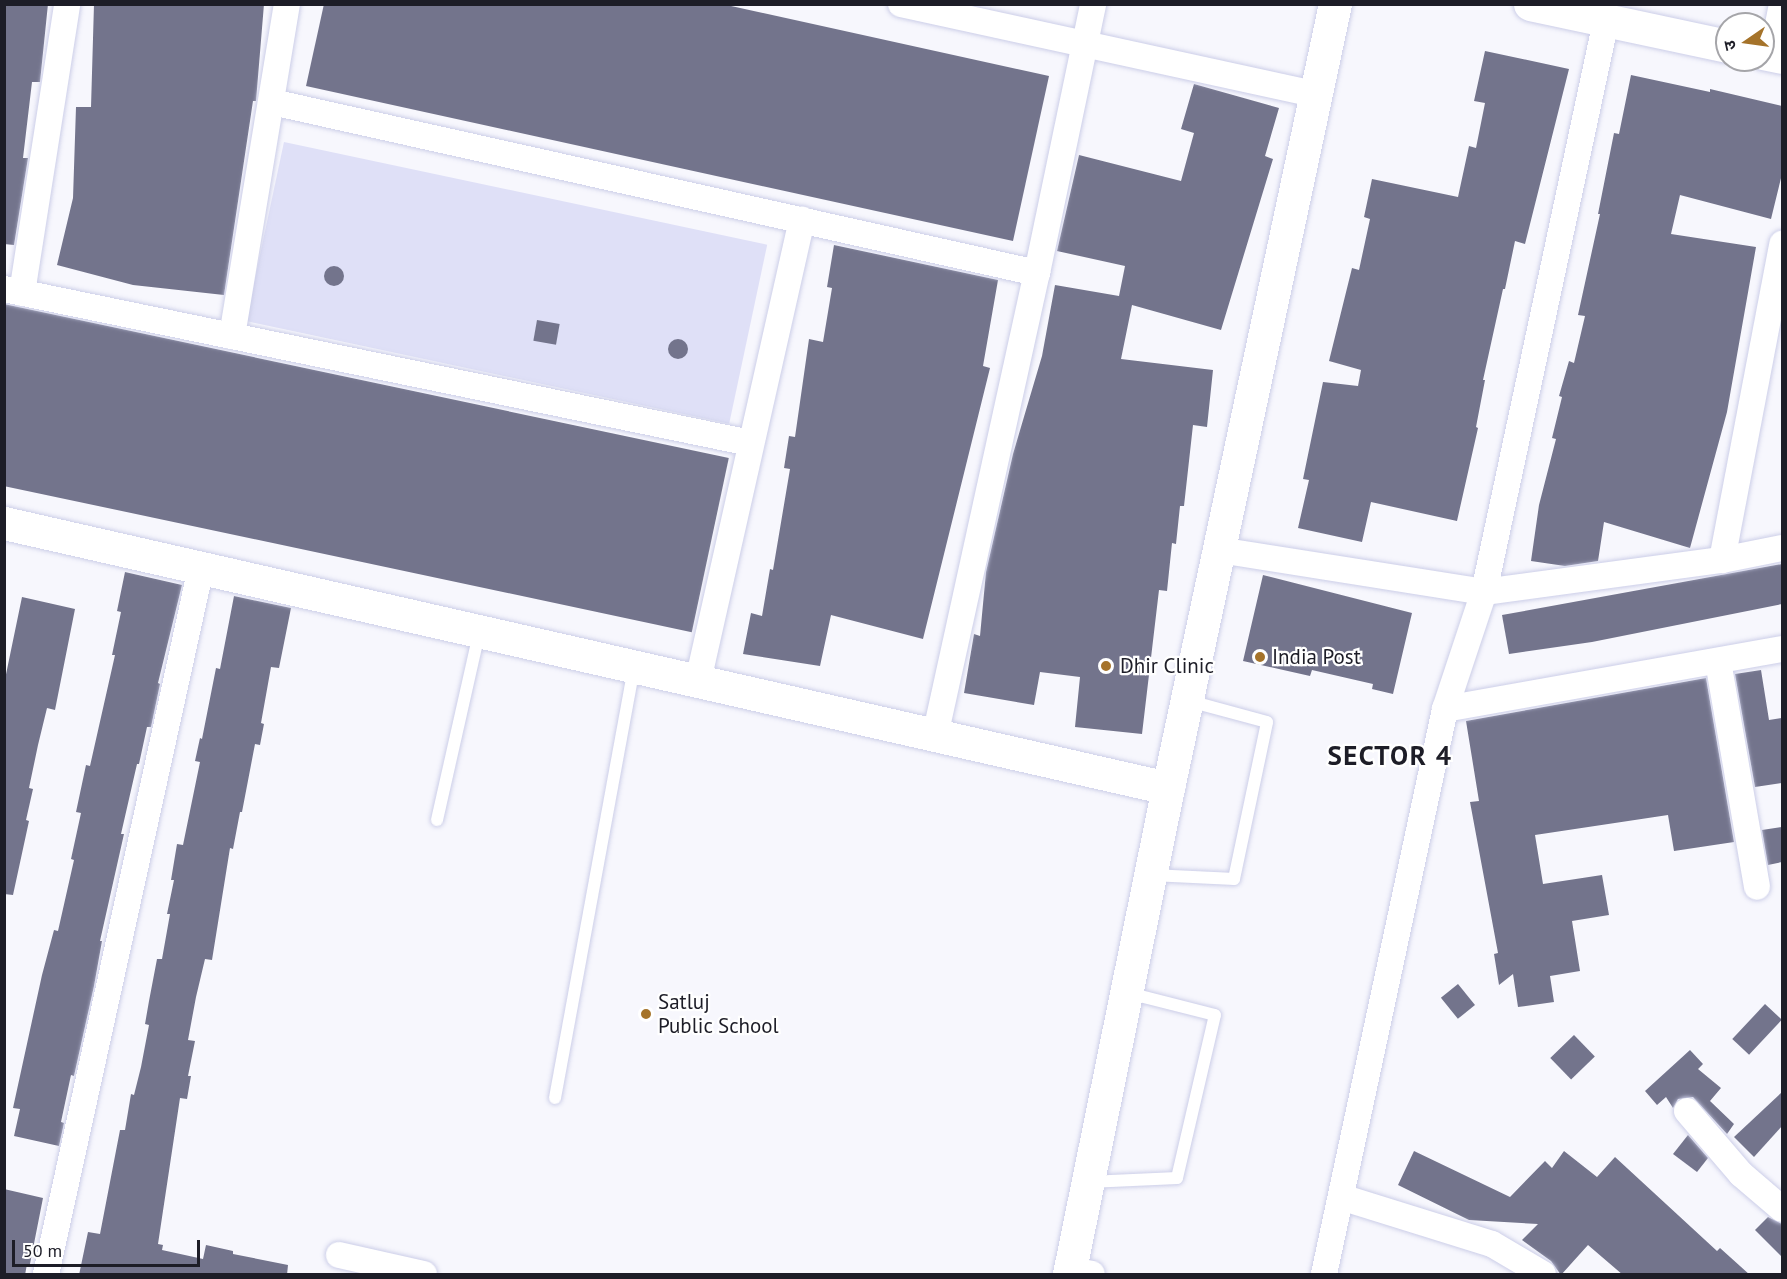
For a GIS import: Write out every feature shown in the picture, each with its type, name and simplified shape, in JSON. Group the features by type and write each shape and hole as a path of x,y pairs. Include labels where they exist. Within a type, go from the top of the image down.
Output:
{"street":[{"path":"67,4 13,291 750,443"},
{"path":"232,336 287,4"},
{"path":"901,4 1317,95"},
{"path":"935,736 1037,273 1093,4"},
{"path":"1077,1273 1088,1182 1126,993 1335,4"},
{"path":"1775,40 1782,4"},
{"path":"1536,5 1715,44"},
{"path":"1324,1275 1445,709 1484,592 1606,21"},
{"path":"272,102 1037,273"},
{"path":"698,681 802,220"},
{"path":"1722,560 1779,278 1782,244"},
{"path":"5,526 201,568 1168,788"},
{"path":"1219,550 1484,592 1722,560 1782,548"},
{"path":"46,1275 201,568"},
{"path":"1445,709 1782,649"},
{"path":"1718,661 1757,887"},
{"path":"1687,1111 1741,1174 1782,1209"},
{"path":"1341,1197 1492,1244 1543,1275"},
{"path":"339,1255 424,1275"}],"lane":[{"path":"436,820 479,632"},
{"path":"555,1098 634,667"},
{"path":"1150,875 1234,879 1258,767 1267,722 1187,701"},
{"path":"1088,1182 1178,1178 1215,1015 1126,993"}],"shaded area":[{"path":"284,142 767,245 729,424 246,321"}],"building":[{"path":"4,4 48,4 40,82 32,82 23,158 28,158 14,245 4,244"},
{"path":"94,4 264,4 256,101 253,101 224,295 133,285 57,265 73,198 76,107 91,107"},
{"path":"324,4 722,4 1049,76 1013,241 306,86"},
{"path":"1485,51 1569,69 1525,244 1515,241 1505,289 1503,289 1483,380 1485,380 1476,427 1478,428 1457,521 1371,502 1362,542 1298,528 1309,480 1303,479 1323,382 1358,386 1361,370 1329,361 1352,268 1359,270 1370,219 1364,217 1372,179 1458,197 1469,146 1476,148 1485,103 1474,101"},
{"path":"1631,75 1710,92 1710,89 1782,106 1782,174 1771,219 1680,195 1671,234 1756,247 1727,412 1690,548 1604,522 1598,561 1565,566 1531,561 1539,505 1556,439 1552,438 1562,397 1559,396 1569,361 1574,363 1585,316 1578,315 1600,214 1598,214 1614,133 1619,134"},
{"path":"1194,84 1279,108 1265,156 1273,159 1221,330 1132,305 1121,359 1213,370 1207,427 1193,425 1184,506 1180,506 1176,544 1172,543 1167,591 1159,590 1142,734 1075,727 1080,677 1040,672 1034,705 964,693 974,634 980,636 986,572 1013,454 1042,356 1055,285 1119,296 1125,266 1057,251 1079,155 1181,181 1194,133 1181,129"},
{"path":"834,245 998,280 983,366 990,368 923,639 831,615 820,666 743,654 751,613 762,616 770,569 773,570 790,469 784,468 789,436 795,437 809,339 823,342 832,288 827,287"},
{"path":"334,266 341,269 344,276 341,283 334,286 327,283 324,276 327,269"},
{"path":"4,304 729,458 692,632 4,486"},
{"path":"537,320 560,324 556,345 533,341"},
{"path":"674,339 682,339 688,345 688,353 682,359 674,359 668,353 668,345"},
{"path":"1782,564 1782,604 1592,642 1509,654 1502,615"},
{"path":"125,572 182,585 158,683 160,684 151,727 147,727 121,834 124,834 100,941 102,941 94,986 74,1076 71,1075 61,1122 64,1123 59,1146 14,1136 20,1109 13,1108 42,975 54,930 58,931 74,860 71,859 81,813 76,812 86,765 90,766 115,655 112,655 121,612 117,611"},
{"path":"1263,575 1412,613 1393,694 1372,689 1373,684 1312,670 1310,676 1243,661"},
{"path":"234,596 291,608 279,668 271,667 261,723 264,724 260,745 255,744 242,812 240,812 233,849 230,848 212,960 205,959 196,997 188,1040 195,1041 188,1076 191,1076 187,1099 180,1098 158,1244 163,1245 162,1250 203,1259 206,1245 233,1251 233,1254 288,1265 287,1275 79,1275 88,1232 100,1234 120,1130 125,1130 131,1094 134,1095 141,1067 149,1025 145,1024 149,1001 157,959 162,959 170,914 167,914 174,880 171,880 177,844 183,845 200,762 195,761 200,738 202,739 216,668 220,669"},
{"path":"22,597 75,609 55,710 47,708 38,745 29,788 33,789 26,820 29,821 13,895 4,894 4,684"},
{"path":"1761,670 1769,720 1782,718 1782,783 1755,787 1735,674"},
{"path":"1706,678 1734,842 1674,851 1668,815 1535,835 1543,884 1602,875 1609,915 1572,921 1580,971 1550,976 1554,1002 1518,1007 1513,974 1499,985 1494,954 1498,953 1470,802 1479,801 1466,721"},
{"path":"1782,827 1782,862 1768,865 1762,830"},
{"path":"1458,984 1475,1005 1458,1019 1441,998"},
{"path":"1765,1004 1782,1020 1749,1055 1732,1039"},
{"path":"1574,1035 1595,1057 1571,1080 1550,1058"},
{"path":"1690,1050 1703,1064 1698,1069 1721,1088 1710,1101 1734,1124 1727,1134 1693,1097 1678,1099 1673,1108 1666,1097 1657,1105 1645,1091"},
{"path":"1782,1092 1782,1126 1754,1157 1734,1137"},
{"path":"1688,1135 1708,1158 1697,1172 1673,1154"},
{"path":"1414,1151 1510,1197 1545,1161 1552,1168 1564,1151 1597,1177 1615,1157 1717,1251 1720,1248 1750,1275 1623,1275 1588,1245 1561,1275 1551,1261 1522,1240 1538,1224 1469,1220 1398,1185"},
{"path":"4,1189 43,1198 30,1264 27,1264 25,1275 4,1275"},
{"path":"1768,1217 1782,1224 1782,1257 1755,1230"}],"place":[{"name":"India Post","path":"1260,657"},
{"name":"Dhir Clinic","path":"1106,666"},
{"name":"Satluj Public School","path":"646,1014"}],"district":[{"name":"SECTOR 4","path":"1390,756"}]}
